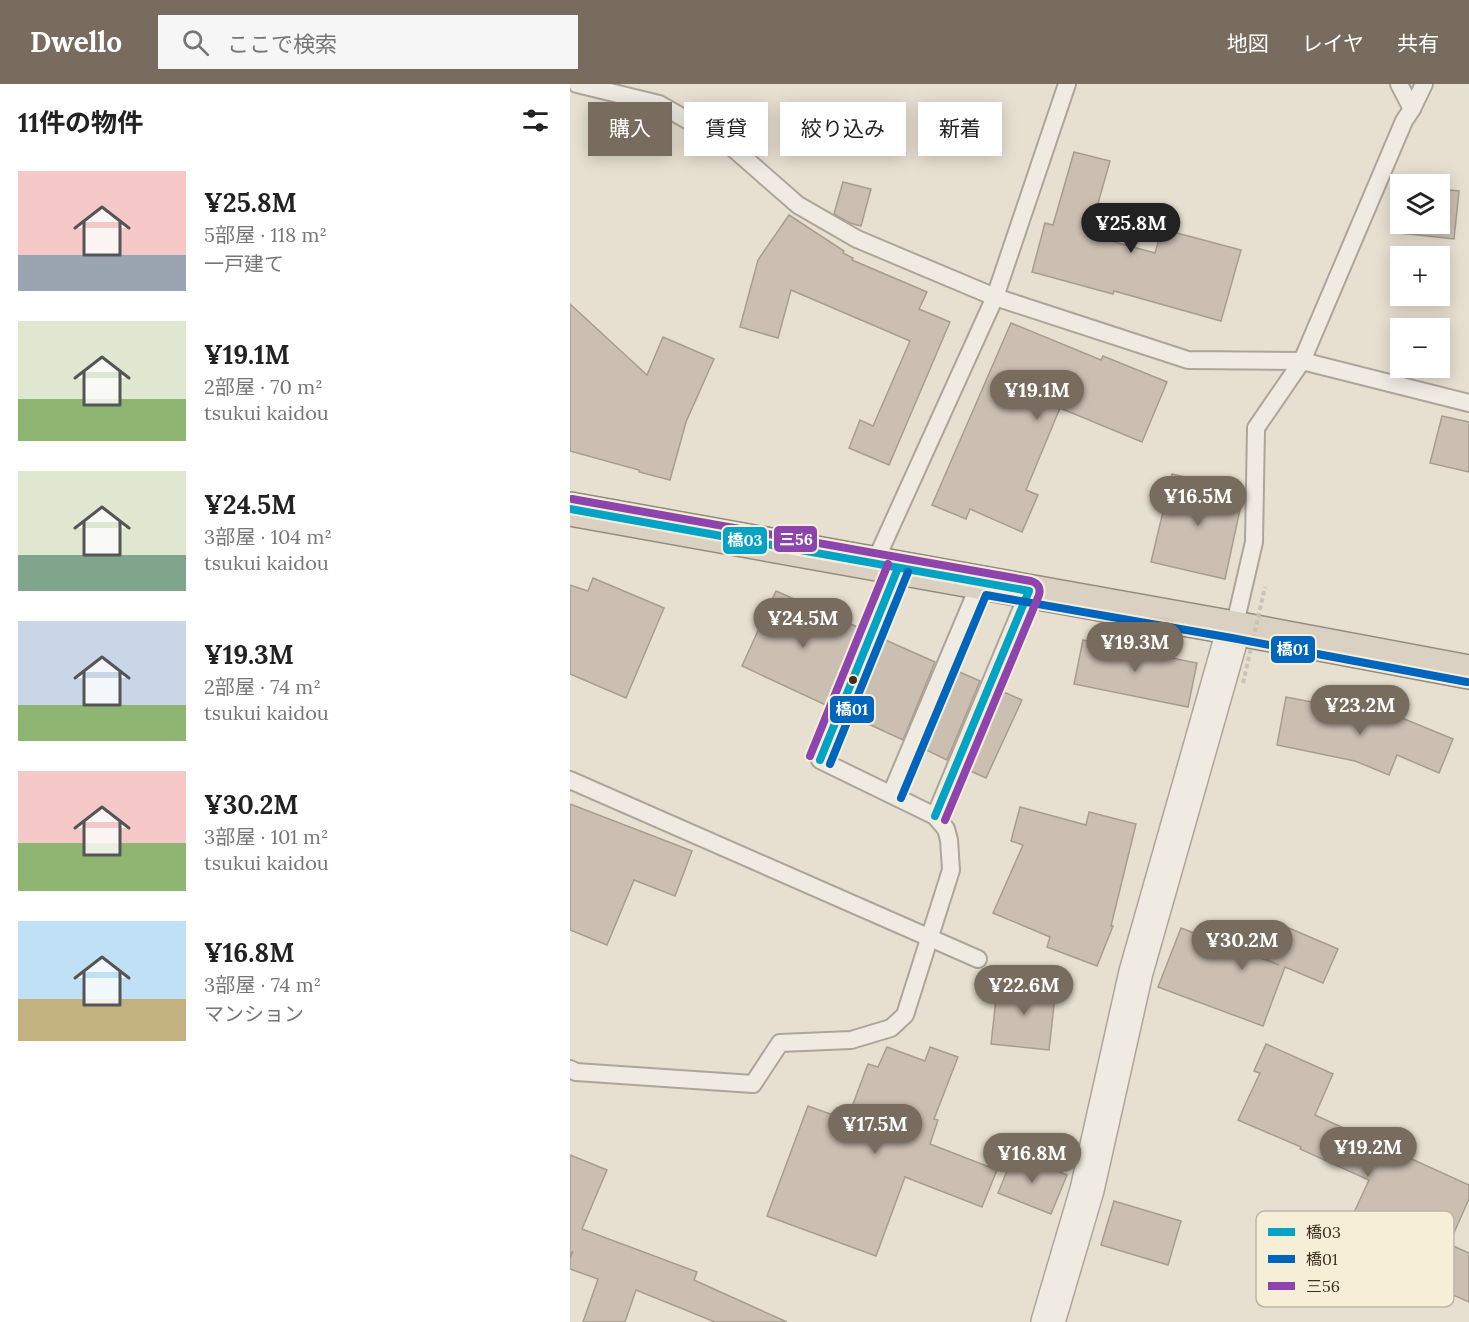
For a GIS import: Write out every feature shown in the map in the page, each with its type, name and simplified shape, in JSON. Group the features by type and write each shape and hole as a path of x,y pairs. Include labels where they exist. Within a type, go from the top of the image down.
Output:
{"highway":[{"path":"570,509 1469,672"}],"street":[{"path":"1048,1322 1087,1190 1136,972 1234,628"}],"lane":[{"path":"577,84 659,104 726,142 798,205 857,239 995,297 1188,360 1302,361 1469,403"},
{"path":"570,1069 576,1072 753,1084 780,1043 850,1040 891,1028 904,1015 951,870 946,829 935,816 820,759 886,566 995,297 1066,84"},
{"path":"1399,84 1412,110"},
{"path":"1234,628 1254,542 1256,428 1302,361 1404,121 1425,84"},
{"path":"891,794 980,583"},
{"path":"935,816 1029,591"},
{"path":"570,780 978,959"}],"path":[{"path":"1243,683 1265,587"}],"building":[{"path":"1074,152 1110,161 1089,235 1155,253 1162,229 1241,250 1221,321 1114,291 1113,294 1032,272 1045,223 1053,225"},
{"path":"843,182 871,189 861,226 834,214"},
{"path":"1450,190 1459,191 1454,239 1409,234 1450,234"},
{"path":"789,215 844,251 843,253 853,258 852,260 927,292 919,309 950,322 889,465 849,448 860,420 873,426 910,341 791,290 778,338 740,327 758,260"},
{"path":"570,304 647,375 663,337 714,359 686,422 670,480 570,451"},
{"path":"1011,323 1101,360 1103,356 1167,382 1142,442 1060,408 1026,490 1038,495 1022,532 970,509 966,519 932,505"},
{"path":"1442,416 1469,422 1469,472 1430,463"},
{"path":"1172,474 1244,491 1225,579 1151,562"},
{"path":"593,578 664,608 626,698 570,674 570,585 588,591"},
{"path":"776,591 862,629 830,707 742,666"},
{"path":"881,638 935,662 903,740 849,715"},
{"path":"1083,640 1197,663 1188,707 1074,684"},
{"path":"955,670 980,681 947,760 922,748"},
{"path":"999,690 1022,700 986,778 966,769"},
{"path":"1286,697 1383,716 1385,711 1453,739 1439,773 1397,755 1389,775 1355,761 1277,745"},
{"path":"570,804 692,851 675,896 634,880 607,945 570,930"},
{"path":"1020,807 1086,825 1089,812 1136,824 1111,926 1113,926 1097,966 1047,947 1050,937 993,913 1023,845 1011,841"},
{"path":"1277,923 1338,949 1323,983 1285,967 1263,1026 1158,987 1181,928 1279,965 1262,957"},
{"path":"998,981 1056,987 1049,1050 991,1044"},
{"path":"1266,1044 1333,1074 1315,1115 1469,1185 1469,1199 1454,1233 1454,1211 1355,1211 1369,1180 1238,1120 1260,1073 1254,1071"},
{"path":"887,1047 925,1061 930,1047 958,1057 934,1119 938,1120 930,1144 997,1170 982,1207 905,1177 876,1256 767,1216 808,1106 847,1120 868,1064 878,1067"},
{"path":"1014,1154 1067,1175 1051,1214 998,1193"},
{"path":"570,1155 607,1170 582,1229 697,1272 694,1280 787,1322 715,1322 636,1290 625,1322 583,1322 598,1279 570,1269 573,1251 570,1256"},
{"path":"1114,1201 1181,1221 1168,1265 1101,1245"},
{"path":"1454,1246 1469,1253 1469,1302 1454,1295"}],"transit line":[{"name":"三56","path":"572,499 1031,581 1037,584 1040,590 1039,595 945,820"},
{"name":"橋03","path":"570,509 1029,591 935,816"},
{"name":"三56","path":"810,756 888,564"},
{"name":"橋03","path":"820,760 898,568"},
{"name":"橋01","path":"830,764 908,572"},
{"name":"橋01","path":"901,798 986,595 1467,682"}]}
